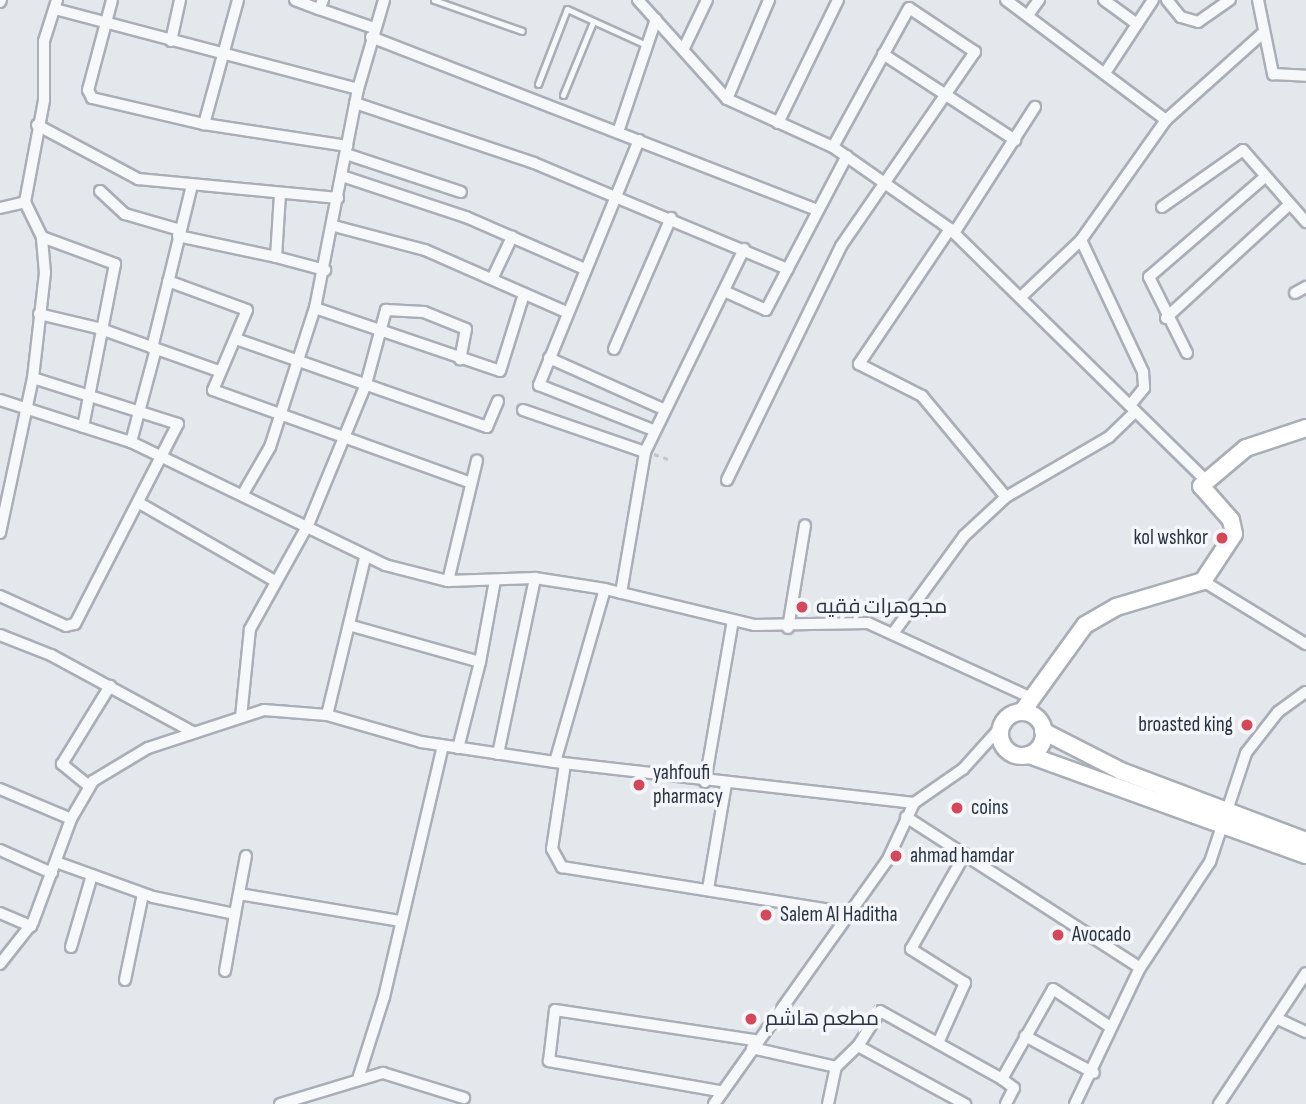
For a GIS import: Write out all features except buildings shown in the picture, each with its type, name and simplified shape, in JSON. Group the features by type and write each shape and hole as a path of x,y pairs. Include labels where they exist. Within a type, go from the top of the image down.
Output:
{"street":[{"path":"112,0 88,90 92,99 204,124 346,150 461,192"},
{"path":"171,41 180,0"},
{"path":"204,124 225,56 238,0"},
{"path":"295,0 321,4 373,33 816,210"},
{"path":"244,492 282,415 315,308 334,226 358,89 384,0"},
{"path":"638,0 684,48 727,99 833,147 952,231 1022,296 1205,481"},
{"path":"684,48 707,0"},
{"path":"727,99 769,0"},
{"path":"778,123 838,0"},
{"path":"1006,0 1166,120"},
{"path":"1028,15 1039,0"},
{"path":"1104,0 1137,24"},
{"path":"1105,73 1153,0"},
{"path":"1167,0 1181,17 1198,22 1230,0"},
{"path":"1258,0 1262,34 1275,77 1306,76"},
{"path":"0,533 33,378 42,237 25,202 37,125 42,53 56,5 106,23 358,89"},
{"path":"727,480 841,246 975,52 925,17 906,10 833,147"},
{"path":"618,132 656,19"},
{"path":"1022,296 1081,240 1166,120 1262,34"},
{"path":"883,54 1015,140"},
{"path":"355,103 617,197 788,269"},
{"path":"1006,497 922,396 859,364 1015,140 1035,107"},
{"path":"37,125 133,178 338,198"},
{"path":"639,140 617,197 564,312 538,385 653,430"},
{"path":"1162,207 1241,150 1306,222"},
{"path":"724,291 762,312 788,269 816,210 847,156"},
{"path":"342,176 512,237 585,269"},
{"path":"1187,353 1166,318 1149,277 1265,177"},
{"path":"131,442 192,185"},
{"path":"100,191 125,214 179,233 325,270"},
{"path":"276,257 279,194"},
{"path":"0,208 25,202"},
{"path":"1166,318 1290,204"},
{"path":"614,349 671,218"},
{"path":"334,226 401,241 564,312"},
{"path":"42,237 115,264 98,328 83,427"},
{"path":"492,279 512,237"},
{"path":"894,632 964,536 1006,497 1109,437 1144,388 1143,372 1081,240"},
{"path":"621,593 645,452 663,409 744,249"},
{"path":"169,281 247,310 213,390 469,482"},
{"path":"1295,293 1306,287"},
{"path":"315,308 500,371 524,294"},
{"path":"241,717 244,649 275,580 308,525 345,438 366,384 386,310 434,315 470,333 460,359"},
{"path":"39,314 98,328 219,372"},
{"path":"236,339 487,427 498,401"},
{"path":"549,358 663,409"},
{"path":"0,596 73,626 91,582 141,504 165,460 178,424 33,378"},
{"path":"0,400 131,442 165,460 244,492 365,558 449,581 535,578 605,589 733,620 788,628 839,619 894,632 1034,699"},
{"path":"523,410 645,452"},
{"path":"714,1104 719,1091 756,1045 887,861 914,803 963,769 1001,727 1022,712 1085,625 1130,602 1203,581 1234,534 1231,520 1202,491 1205,481 1246,448 1306,428"},
{"path":"449,581 469,482 477,460"},
{"path":"141,504 275,580"},
{"path":"788,628 805,525"},
{"path":"327,715 352,626 365,558"},
{"path":"498,754 535,578"},
{"path":"458,748 480,662 495,580"},
{"path":"1203,581 1306,644"},
{"path":"605,589 560,763 552,849 562,867 850,913"},
{"path":"705,782 733,620"},
{"path":"352,626 480,662"},
{"path":"0,635 110,686 192,732"},
{"path":"89,786 62,764 110,686"},
{"path":"1075,1104 1094,1073 1109,1026 1140,968 1210,862 1221,818 1259,732 1306,692"},
{"path":"0,964 31,926 71,819 89,786 119,763 192,732 264,710 327,715 443,746 560,763 705,782 914,803"},
{"path":"1022,712 1035,716 1043,731 1121,771 1306,855"},
{"path":"1001,727 1009,751 1221,818 1306,841"},
{"path":"1028,755 1040,747 1043,731"},
{"path":"358,1079 401,921 443,746"},
{"path":"708,889 726,784"},
{"path":"0,789 71,819"},
{"path":"906,817 1140,968"},
{"path":"0,850 54,868 92,875 143,894 235,915"},
{"path":"938,1043 965,983 911,948 965,854"},
{"path":"225,971 246,856"},
{"path":"71,947 92,875"},
{"path":"125,979 143,894"},
{"path":"239,894 401,921"},
{"path":"0,913 31,926"},
{"path":"1219,1104 1278,1019 1306,973"},
{"path":"1002,1079 1053,989 1109,1026"},
{"path":"719,1091 549,1061 555,1010 756,1045 836,1067"},
{"path":"828,1104 836,1067 858,1046 880,1012 1002,1079 1014,1088 1006,1104"},
{"path":"1278,1019 1306,1032"},
{"path":"1025,1036 1094,1073"},
{"path":"858,1046 965,1104"},
{"path":"279,1104 383,1073 464,1098"}],"lane":[{"path":"434,0 522,31"},
{"path":"538,84 567,9 646,45"},
{"path":"562,95 593,22"}],"place":[{"name":"kol wshkor","path":"1222,538"},
{"name":"مجوهرات فقيه","path":"802,607"},
{"name":"broasted king","path":"1247,725"},
{"name":"yahfoufi pharmacy","path":"639,785"},
{"name":"coins","path":"957,808"},
{"name":"ahmad hamdar","path":"896,856"},
{"name":"Salem Al Haditha","path":"766,915"},
{"name":"Avocado","path":"1058,935"},
{"name":"مطعم هاشم","path":"751,1019"}]}
